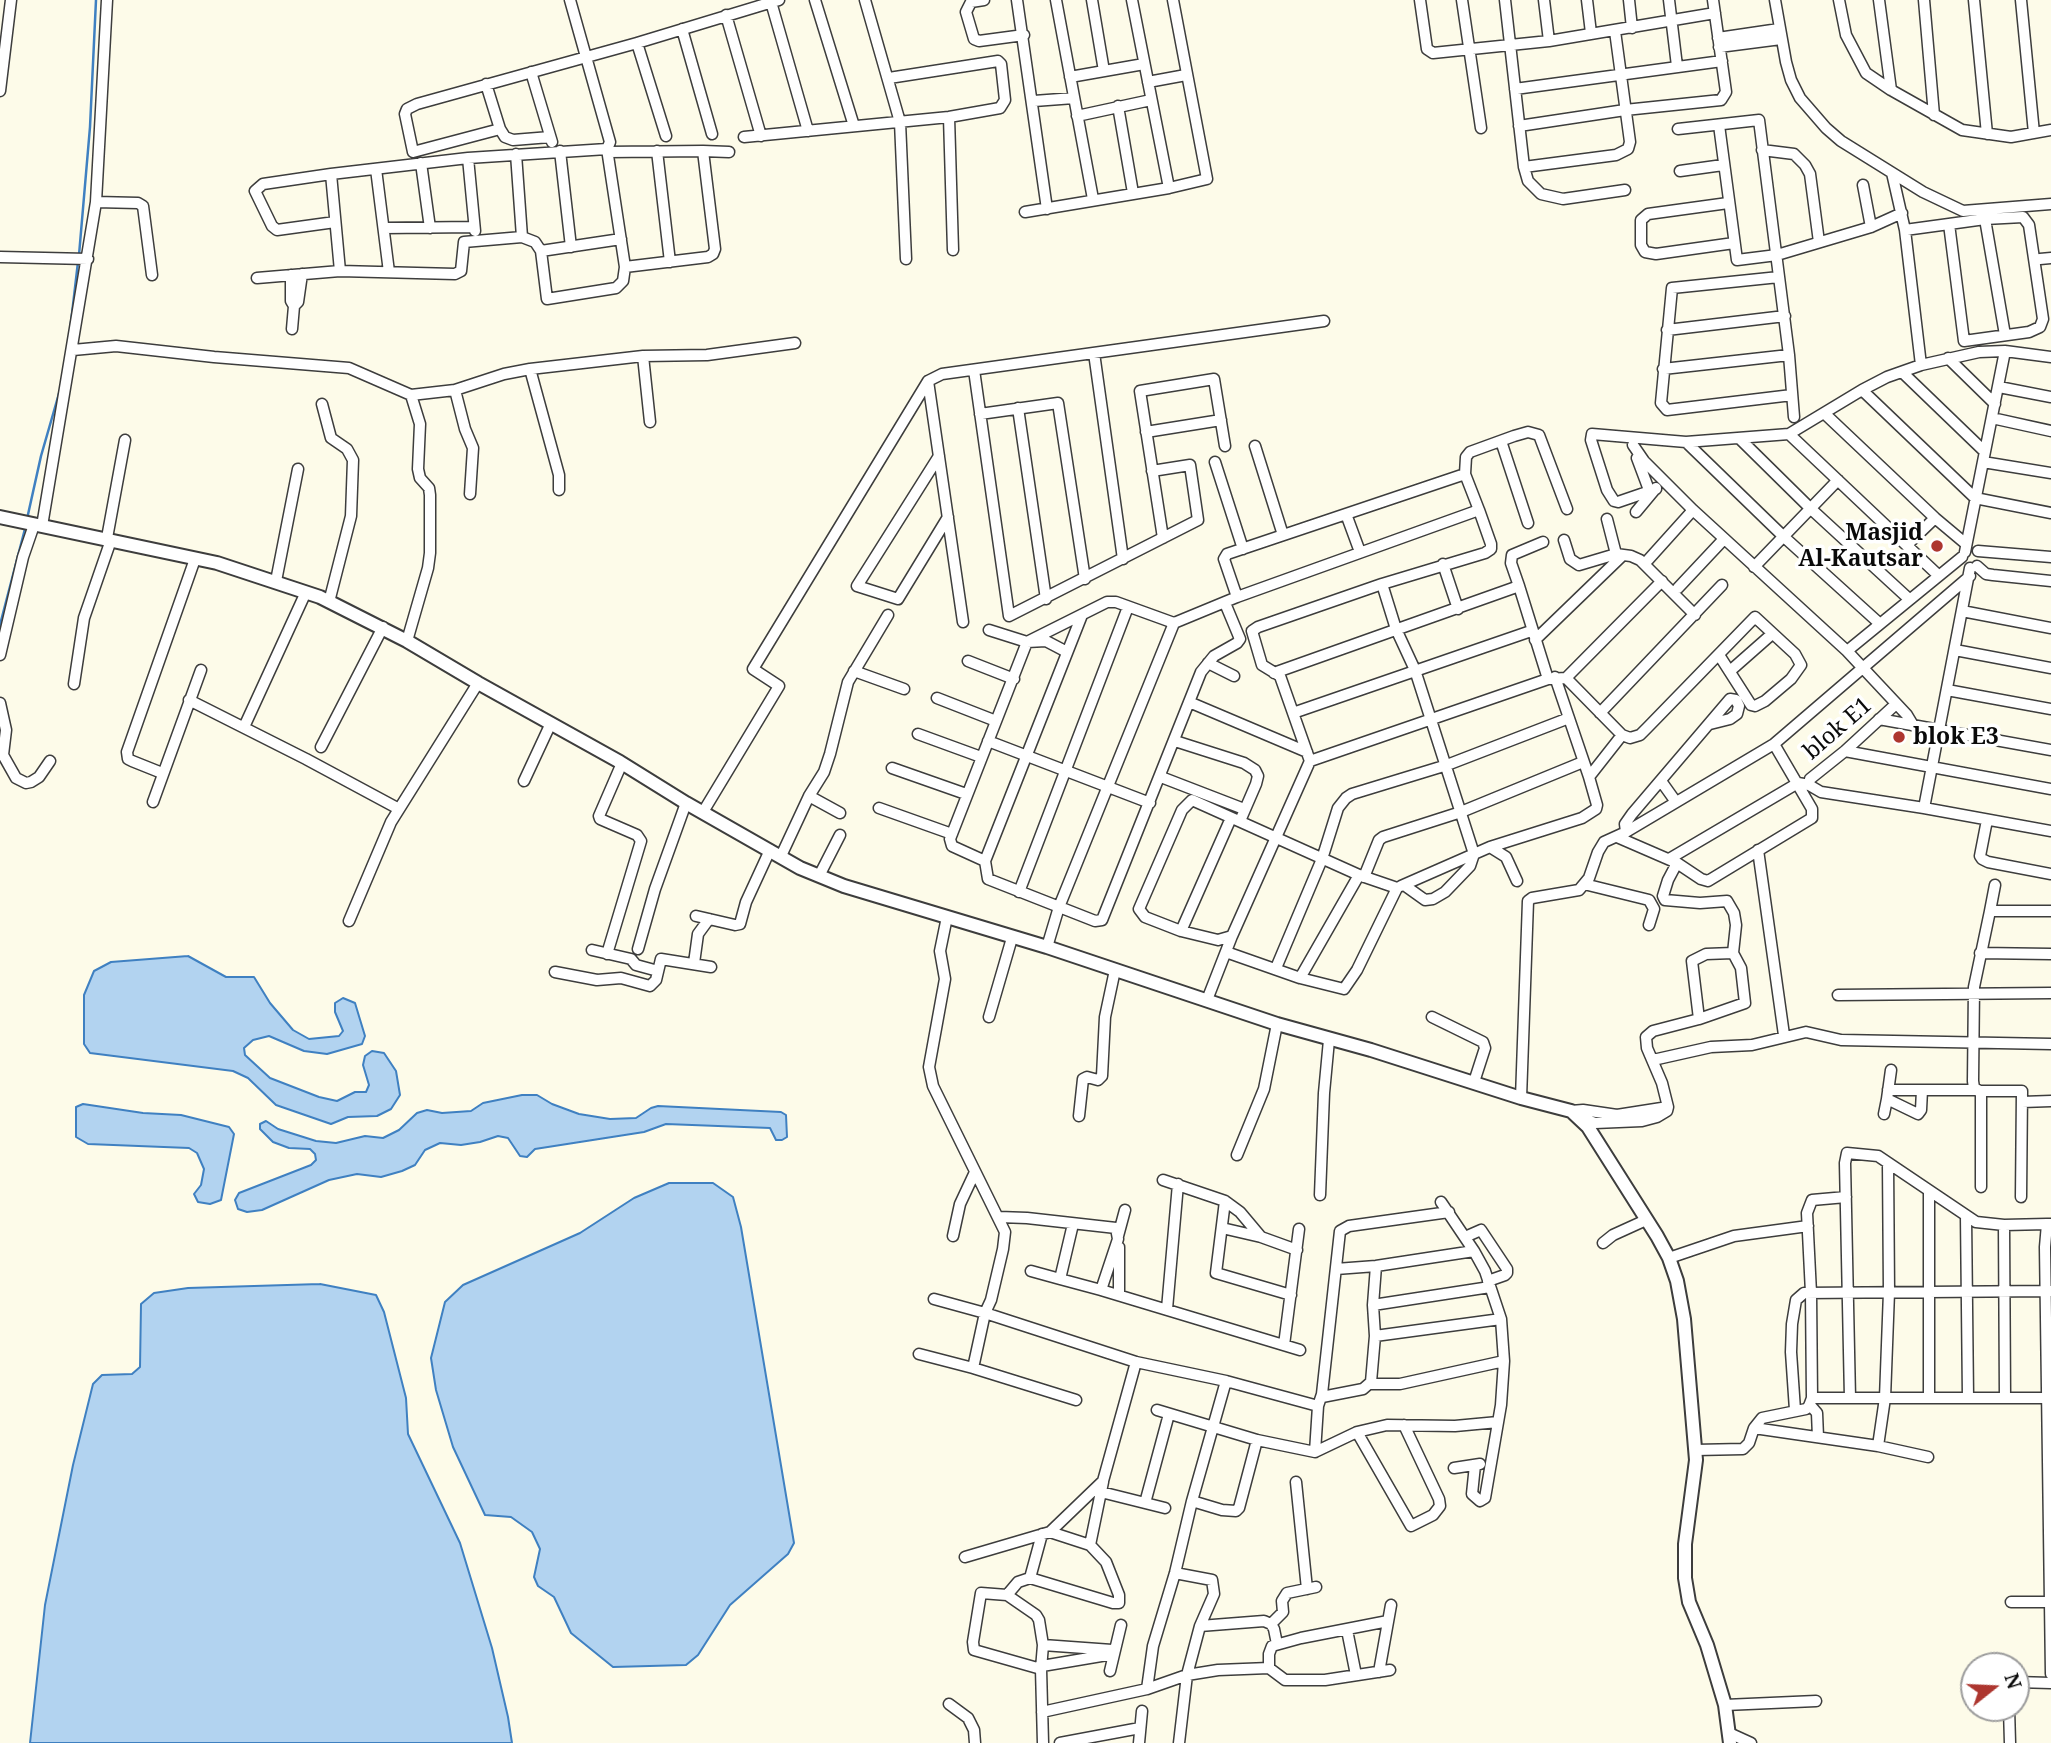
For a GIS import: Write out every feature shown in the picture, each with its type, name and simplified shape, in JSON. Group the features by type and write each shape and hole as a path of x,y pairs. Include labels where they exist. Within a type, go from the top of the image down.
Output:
{"street":[{"path":"0,91 11,0"},
{"path":"0,655 23,557 34,525 74,350 85,259 96,202 107,0"},
{"path":"464,242 522,237 534,242 541,251 547,299 616,288 623,281 625,267 608,150 610,142 570,0"},
{"path":"815,0 854,126"},
{"path":"865,0 900,122 906,259"},
{"path":"984,0 971,2 966,12 974,39 979,41 1024,36"},
{"path":"1017,0 1048,209"},
{"path":"1056,0 1093,200"},
{"path":"1092,0 1104,71"},
{"path":"1132,0 1169,188"},
{"path":"1025,212 1169,188 1207,178 1173,0"},
{"path":"1420,0 1429,52 1433,53 1549,41 1714,13"},
{"path":"1462,0 1481,128"},
{"path":"1505,0 1524,167 1528,181 1533,188 1550,197 1563,199 1625,190"},
{"path":"1544,0 1549,41"},
{"path":"1587,0 1591,33"},
{"path":"1629,0 1632,29"},
{"path":"1669,0 1677,66"},
{"path":"1519,126 1625,110 1721,100 1726,92 1713,0"},
{"path":"1775,0 1791,80 1800,99 1841,141 1874,159 1923,192 1963,211 2051,204"},
{"path":"1839,0 1846,35 1866,72 1891,90 1962,130 2011,137 2051,130"},
{"path":"1879,0 1891,90"},
{"path":"1924,0 1934,114"},
{"path":"1974,0 1987,134"},
{"path":"2021,0 2034,133"},
{"path":"430,228 418,163 405,114 407,108 775,1 808,131"},
{"path":"726,15 761,136"},
{"path":"682,29 712,134"},
{"path":"1524,167 1626,152 1630,142 1615,31"},
{"path":"1719,42 1780,34"},
{"path":"636,43 666,136"},
{"path":"744,137 949,117 1000,108 1005,100 1000,64 993,61 889,78"},
{"path":"1515,89 1721,61"},
{"path":"1070,77 1144,64"},
{"path":"531,72 550,137 557,151 571,247"},
{"path":"1148,82 1186,75"},
{"path":"486,84 505,137 513,140 550,137"},
{"path":"1034,101 1074,98"},
{"path":"1077,116 1151,100"},
{"path":"1118,107 1133,193"},
{"path":"949,117 953,250"},
{"path":"1678,129 1759,120 1789,355 1794,417"},
{"path":"1719,125 1737,260 1777,255 1871,227 1902,213"},
{"path":"413,152 500,129"},
{"path":"335,222 277,230 272,226 256,191 257,187 331,174 516,154 608,150 729,152"},
{"path":"1762,150 1794,155 1805,165 1810,174 1819,242"},
{"path":"657,151 670,262"},
{"path":"625,267 708,257 715,249 703,151"},
{"path":"516,154 522,237"},
{"path":"468,158 475,240"},
{"path":"1680,171 1723,164"},
{"path":"376,169 388,272"},
{"path":"1892,173 1905,230 1921,365"},
{"path":"331,174 340,271"},
{"path":"1863,185 1871,227"},
{"path":"96,202 138,203 143,206 152,275"},
{"path":"1728,203 1648,214 1641,220 1641,245 1645,252 1656,254 1734,243"},
{"path":"1905,230 1985,219 2023,217 2029,225 2043,319 2040,327 1964,341 1949,224"},
{"path":"1985,219 2005,335"},
{"path":"257,278 340,271 456,274 461,271 463,227"},
{"path":"384,228 474,227"},
{"path":"541,251 621,239"},
{"path":"0,257 85,259"},
{"path":"2039,260 2051,258"},
{"path":"292,328 294,306 299,302 296,275"},
{"path":"1779,277 1675,287 1670,295 1661,406 1667,410 1791,395"},
{"path":"1667,330 1784,316"},
{"path":"703,812 779,686 752,669 928,381 942,374 1324,321"},
{"path":"74,350 117,346 349,368 411,394 455,390 504,374 530,369 643,356 707,355 795,343"},
{"path":"2005,351 1964,551 1964,564 1972,570 1986,574 2051,581"},
{"path":"1664,481 1652,489 1618,502 1611,499 1591,437 1594,433 1632,442 1686,442 1789,435 1862,390 1921,365 1948,358 2005,351 2051,357"},
{"path":"1094,353 1123,559"},
{"path":"1663,369 1789,355"},
{"path":"643,356 650,422"},
{"path":"1948,358 1995,404"},
{"path":"530,369 559,475 559,490"},
{"path":"974,370 1008,614 1014,615 1198,520 1190,465 1152,471"},
{"path":"1902,372 1983,456 2051,473"},
{"path":"1163,538 1140,391 1214,379 1225,446"},
{"path":"928,381 963,622"},
{"path":"1999,387 2051,397"},
{"path":"455,390 473,448 470,494"},
{"path":"1862,390 1975,498 2051,513"},
{"path":"407,640 428,568 430,544 430,495 418,469 420,424 411,394"},
{"path":"981,414 1058,402 1085,579"},
{"path":"322,404 331,438 347,449 353,460 351,516 329,602"},
{"path":"1018,408 1046,599"},
{"path":"1824,413 1935,518 1964,551"},
{"path":"1992,418 2051,430"},
{"path":"1146,432 1221,420"},
{"path":"1207,1000 1308,757 1280,676 1262,665 1251,634 1254,629 1491,549 1490,538 1465,474 1464,463 1471,452 1528,432 1539,435 1567,509"},
{"path":"1789,435 1908,544 1938,576"},
{"path":"1741,439 1810,508 1909,599"},
{"path":"74,684 84,618 109,539 125,440"},
{"path":"1501,441 1528,523"},
{"path":"1632,442 1644,461 1693,510 1847,651 1907,715 1913,725"},
{"path":"1632,442 1652,489"},
{"path":"1686,442 1784,537 1879,623"},
{"path":"1255,446 1283,535"},
{"path":"939,456 858,586 898,599 948,517"},
{"path":"1215,462 1243,549"},
{"path":"276,581 298,469"},
{"path":"1237,597 1224,559 1227,554 1465,474"},
{"path":"1754,566 1838,480"},
{"path":"1636,512 1652,489"},
{"path":"985,861 952,846 950,839 1027,642 1107,602 1116,602 1174,623 1237,597 1479,510"},
{"path":"1648,560 1693,510"},
{"path":"1346,514 1360,552"},
{"path":"5,518 217,563 276,581 329,602 407,640 622,763 686,803 819,876 896,903 1047,947 1277,1024 1474,1082 1595,1123 1631,1118 1663,1106 1668,1107 1646,1043 1648,1033 1745,1003 1741,968 1733,953 1734,913 1727,901 1677,902 1665,900 1663,896"},
{"path":"1908,544 1935,518"},
{"path":"1607,519 1620,554"},
{"path":"1678,588 1724,539"},
{"path":"1564,540 1570,559 1578,565 1620,554 1640,560 1695,615"},
{"path":"1226,952 1300,978 1341,989 1347,988 1401,886 1474,854 1594,812 1597,805 1589,776 1556,678 1533,636 1511,563 1512,555 1543,542"},
{"path":"1847,651 1938,576 1964,551 1972,549 2051,557"},
{"path":"1521,1098 1527,903 1532,898 1576,891 1584,884 1604,842 1774,744 1981,562 1978,551"},
{"path":"1293,713 1415,670 1533,636 1620,554"},
{"path":"162,773 128,759 127,752 195,559"},
{"path":"1443,564 1458,609"},
{"path":"1924,808 1972,570"},
{"path":"1189,702 1308,757 1556,678 1662,581"},
{"path":"1232,936 1218,940 1181,931 1145,917 1139,909 1174,826 1182,810 1192,800 1362,876 1401,886 1424,900 1433,899 1445,892 1470,866 1474,854 1447,765 1415,670 1396,629 1381,584"},
{"path":"1600,713 1723,585"},
{"path":"1274,673 1519,586"},
{"path":"244,727 306,592"},
{"path":"1082,615 985,861 988,879 1095,921 1101,920 1161,777 1201,672 1223,650 1240,639 1225,603"},
{"path":"1018,892 1128,607"},
{"path":"1962,611 2051,628"},
{"path":"696,916 740,924 746,902 824,772 831,754 842,701 854,671 888,615"},
{"path":"1556,678 1600,713 1622,735 1630,738 1640,735 1755,617 1801,661 1801,665 1791,679 1755,706 1751,705 1719,655"},
{"path":"1047,947 1059,907 1174,623"},
{"path":"321,747 383,628"},
{"path":"989,630 1027,642 1042,640 1067,652"},
{"path":"1730,671 1772,634"},
{"path":"1955,650 2051,668"},
{"path":"968,661 1014,679"},
{"path":"1208,663 1234,676"},
{"path":"153,802 201,670"},
{"path":"854,671 904,689"},
{"path":"349,921 383,838 478,683"},
{"path":"1947,690 2051,709"},
{"path":"937,698 996,721"},
{"path":"189,700 399,809"},
{"path":"0,703 5,719 2,742 6,763 20,781 31,782 39,777 50,761"},
{"name":"blok E1","path":"1810,785 1810,779 1896,704"},
{"path":"1276,968 1322,859 1338,808 1346,798 1447,765 1569,718"},
{"path":"1879,719 2051,750"},
{"path":"524,781 551,723"},
{"path":"1621,834 1625,824 1710,724"},
{"path":"918,734 981,757"},
{"path":"1589,776 1622,735"},
{"path":"988,741 1150,803"},
{"path":"1175,741 1244,763 1255,770 1258,776 1244,809 1236,819 1181,931"},
{"path":"1621,834 1708,881 1812,818 1812,809 1774,744"},
{"path":"1845,751 2051,789"},
{"path":"1300,978 1362,876 1379,840 1461,812 1583,762"},
{"path":"607,954 641,841 637,835 600,819 599,816 622,763"},
{"path":"892,768 966,794"},
{"path":"1161,777 1244,809"},
{"path":"1661,781 1676,802"},
{"path":"1652,903 1663,896 1673,861 1798,783 1810,785 1821,792 2051,831"},
{"path":"809,796 840,813"},
{"path":"638,949 655,889 686,803"},
{"path":"879,808 952,834"},
{"path":"1987,820 1980,856 1982,859 2051,874"},
{"path":"819,876 840,835"},
{"path":"1490,848 1506,857 1517,881"},
{"path":"1758,850 1784,1035"},
{"path":"1584,884 1636,896 1652,903 1654,909 1649,925"},
{"path":"1981,1187 1978,1091 1974,1088 1973,1081 1974,994 1995,885"},
{"path":"1990,911 2051,911"},
{"path":"947,918 940,957 945,979 929,1067 933,1086 1005,1232 973,1368"},
{"path":"694,963 698,934 709,919"},
{"path":"989,1017 1012,937"},
{"path":"592,950 631,959 636,965 659,971"},
{"path":"1699,1019 1692,961 1706,954 1733,953"},
{"path":"1980,953 2051,954"},
{"path":"555,972 597,980 621,978 650,986 654,984 661,960 664,959 711,967"},
{"path":"1079,1116 1083,1079 1087,1077 1098,1080 1102,1076 1105,1017 1115,970"},
{"path":"1839,995 2051,993"},
{"path":"1432,1017 1483,1042 1485,1048 1474,1082"},
{"path":"1237,1155 1264,1089 1277,1024"},
{"path":"1653,1060 1700,1049 1752,1045 1784,1035 1806,1032 1841,1040 2051,1044"},
{"path":"1320,1195 1329,1040"},
{"path":"1884,1114 1891,1070"},
{"path":"1888,1094 1918,1114 1921,1110 1922,1090"},
{"path":"1888,1094 1922,1090 2022,1091 2021,1196"},
{"path":"2022,1102 2051,1101"},
{"path":"1576,1115 1670,1258 1677,1281 1684,1319 1695,1450 1685,1544 1685,1578 1689,1602 1707,1645 1725,1705 1730,1738 1751,1743"},
{"path":"1850,1398 1845,1163 1847,1153 1874,1154 1966,1216 1983,1224 2049,1224 2051,1674"},
{"path":"1878,1446 1885,1398 1889,1292 1888,1163"},
{"path":"953,1236 961,1204 975,1172"},
{"path":"1163,1180 1225,1201 1240,1212 1261,1237"},
{"path":"1167,1310 1178,1184"},
{"path":"1929,1191 1929,1398"},
{"path":"1818,1437 1817,1413 1811,1401 1808,1207 1812,1200 1846,1197"},
{"path":"1225,1201 1216,1273 1291,1295"},
{"path":"1441,1202 1474,1251 1501,1319 1504,1361 1498,1422 1485,1499 1480,1501 1472,1494 1475,1465"},
{"path":"1101,1290 1125,1210"},
{"path":"1315,1452 1338,1243 1342,1228 1449,1212"},
{"path":"1966,1216 1968,1398"},
{"path":"999,1217 1112,1227 1118,1232 1119,1295"},
{"path":"1603,1243 1613,1235 1646,1220"},
{"path":"1060,1279 1073,1224"},
{"path":"2004,1225 2005,1398"},
{"path":"1670,1258 1734,1236 1808,1226"},
{"path":"1222,1228 1261,1237 1297,1250"},
{"path":"1284,1345 1299,1229"},
{"path":"1373,1305 1489,1284 1505,1275 1507,1269 1481,1230 1465,1237"},
{"path":"1336,1269 1376,1266 1474,1251"},
{"path":"1370,1384 1375,1336 1373,1305 1376,1266"},
{"path":"1031,1271 1300,1350"},
{"path":"1795,1410 1792,1324 1796,1300 1804,1293 2048,1291"},
{"path":"934,1299 1136,1362 1320,1402 1363,1390 1370,1384 1400,1384 1504,1361"},
{"path":"1375,1336 1501,1319"},
{"path":"919,1354 1076,1399"},
{"path":"1090,1545 1102,1487 1136,1362"},
{"path":"1147,1689 1153,1646 1176,1571 1192,1501 1226,1381"},
{"path":"1811,1401 1850,1398 2049,1398"},
{"path":"1695,1450 1744,1449 1762,1418 1806,1409 1811,1401"},
{"path":"1157,1410 1257,1440 1315,1452 1357,1432 1387,1425 1455,1426 1498,1422"},
{"path":"1145,1503 1169,1414"},
{"path":"1357,1432 1411,1526 1433,1515 1440,1506 1405,1425"},
{"path":"1754,1428 1878,1446 1928,1457"},
{"path":"1192,1501 1222,1510 1236,1511 1257,1440"},
{"path":"1454,1468 1491,1463"},
{"path":"1271,1624 1283,1612 1284,1596 1311,1588 1296,1482"},
{"path":"1102,1487 1165,1508"},
{"path":"965,1557 1046,1533 1102,1487"},
{"path":"1008,1594 1018,1582 1030,1578 1119,1603 1119,1595 1106,1562 1090,1545 1046,1533"},
{"path":"1030,1578 1046,1533"},
{"path":"1176,1571 1212,1580 1214,1594 1200,1626 1187,1675 1179,1743"},
{"path":"1043,1743 1041,1667 1043,1645 1038,1617 1008,1594 981,1593 973,1649 977,1652 1041,1667 1113,1652"},
{"path":"2011,1602 2050,1602"},
{"path":"1042,1712 1147,1689 1187,1675 1218,1670 1269,1668 1292,1681 1325,1680 1384,1671 1391,1605"},
{"path":"1200,1626 1264,1621 1271,1624"},
{"path":"1269,1668 1269,1650 1277,1644 1388,1621"},
{"path":"1271,1624 1277,1644"},
{"path":"1110,1671 1121,1625"},
{"path":"1348,1630 1356,1675"},
{"path":"1043,1645 1113,1652"},
{"path":"2030,1682 2051,1683"},
{"path":"1725,1705 1816,1702"},
{"path":"949,1704 968,1718 974,1730 975,1743"},
{"path":"1139,1743 1142,1711"},
{"path":"2009,1722 2010,1743"},
{"path":"1060,1743 1140,1728"}],"water":[{"path":"188,956 226,977 254,977 270,1003 293,1030 309,1039 339,1036 343,1031 335,1012 335,1003 343,998 355,1003 365,1036 362,1044 327,1054 304,1051 269,1036 253,1040 244,1048 245,1055 270,1078 337,1101 355,1092 366,1092 369,1085 363,1065 365,1056 372,1051 384,1053 396,1071 400,1095 391,1109 377,1116 348,1117 331,1124 276,1105 248,1078 233,1071 90,1053 84,1044 84,995 94,971 111,962"},
{"path":"522,1095 537,1095 579,1114 610,1119 636,1118 658,1106 781,1112 786,1115 787,1137 776,1140 770,1128 666,1124 644,1132 535,1149 527,1157 520,1156 508,1138 498,1136 461,1145 440,1143 425,1150 415,1165 402,1171 381,1177 357,1174 329,1180 262,1210 247,1212 238,1209 235,1200 239,1193 311,1165 316,1160 310,1149 289,1148 273,1142 260,1129 260,1124 266,1121 278,1129 316,1141 336,1143 365,1136 383,1138 399,1130 417,1113 427,1110 442,1113 471,1111 483,1103"},
{"path":"83,1104 143,1113 181,1115 229,1127 234,1134 221,1200 210,1204 198,1202 194,1194 201,1185 204,1169 197,1153 189,1148 88,1144 76,1137 76,1107"},
{"path":"669,1183 713,1183 733,1197 741,1227 794,1543 788,1554 730,1605 698,1655 686,1665 613,1667 571,1633 554,1597 538,1586 534,1577 540,1549 532,1532 511,1517 485,1515 453,1447 436,1390 431,1358 445,1302 463,1285 580,1233 634,1198"},
{"path":"320,1284 376,1295 384,1312 406,1398 408,1434 460,1543 492,1648 512,1743 30,1743 45,1605 73,1465 93,1384 102,1375 132,1374 140,1367 141,1304 154,1293 188,1288"}],"waterway":[{"path":"79,255 90,127 96,0"},
{"path":"70,331 78,262"},
{"path":"27,519 60,390"},
{"path":"0,625 26,525"}],"place":[{"name":"Masjid Al-Kautsar","path":"1937,546"},
{"name":"blok E3","path":"1899,737"}]}
